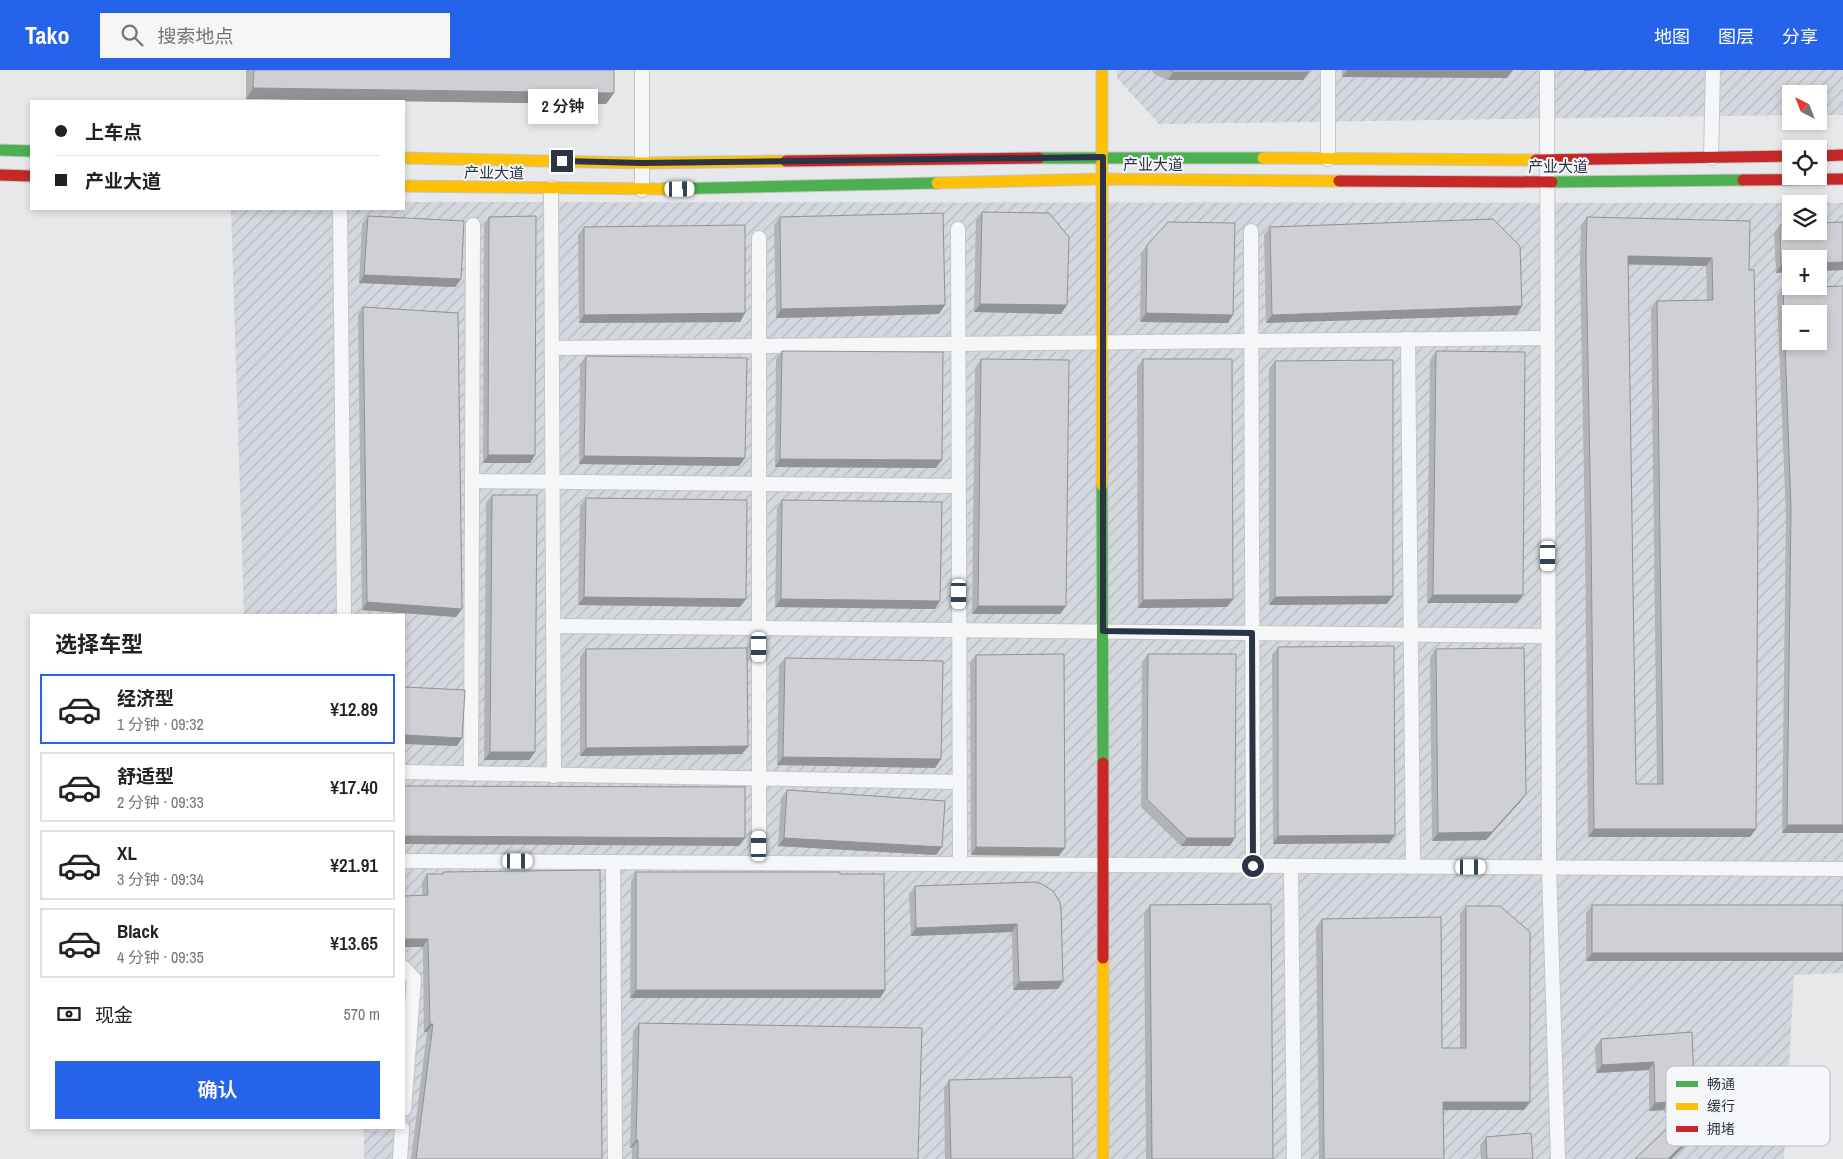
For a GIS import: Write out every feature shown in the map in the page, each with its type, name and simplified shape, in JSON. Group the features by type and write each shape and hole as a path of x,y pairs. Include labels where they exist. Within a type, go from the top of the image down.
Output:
{"main road":[{"path":"1102,70 1103,1159"},
{"path":"0,150 30,151"},
{"path":"1827,156 1843,155"},
{"name":"产业大道","path":"405,158 642,163 1103,157 1547,160 1782,156"},
{"path":"0,175 30,176"},
{"name":"产业大道","path":"405,186 642,190 1103,179 1547,182 1843,179"}],"street":[{"path":"642,70 642,190"},
{"path":"1328,70 1328,159"},
{"path":"1547,70 1549,867 1558,1159"},
{"path":"1711,158 1713,70"},
{"path":"551,188 554,776"},
{"path":"340,210 344,614"},
{"path":"471,774 473,225"},
{"path":"958,229 960,864"},
{"path":"1251,231 1253,866"},
{"path":"759,238 759,862"},
{"path":"553,348 1548,338"},
{"path":"1408,339 1413,866"},
{"path":"472,481 958,486"},
{"path":"554,626 1548,636"},
{"path":"405,772 959,782"},
{"path":"405,861 1843,869"},
{"path":"613,862 615,1159"},
{"path":"1291,866 1294,1159"},
{"path":"405,969 414,979 405,1096"},
{"path":"400,1159 402,1129"}],"shaded area":[{"path":"1117,70 1843,70 1843,115 1828,115 1828,85 1782,85 1782,115 1159,124 1117,78"},
{"path":"405,202 1782,203 1782,240 1827,240 1827,203 1843,203 1843,973 1794,975 1789,1066 1666,1066 1666,1146 1785,1146 1784,1159 364,1159 364,1129 405,1129 405,614 244,614 231,210 405,210"}],"building":[{"path":"254,70 614,70 614,93 253,88"},
{"path":"1169,70 1309,70 1309,72 1173,72"},
{"path":"982,212 1049,213 1069,237 1067,305 980,304"},
{"path":"943,213 945,305 781,309 780,217"},
{"path":"368,216 464,221 461,279 364,275"},
{"path":"536,216 535,455 488,455 489,217"},
{"path":"1587,217 1750,221 1749,270 1754,270 1758,510 1756,829 1594,829","holes":["1628,256 1712,258 1713,300 1657,301 1663,784 1636,784"]},
{"path":"1493,219 1520,246 1522,306 1272,315 1270,227"},
{"path":"1168,222 1235,223 1233,315 1146,313 1147,245"},
{"path":"1843,222 1843,262 1827,263 1827,250 1782,250 1781,265 1780,225 1782,225 1782,240 1827,240 1827,223"},
{"path":"745,225 745,313 584,315 584,227"},
{"path":"1843,286 1843,825 1787,825 1791,508 1785,350 1827,350 1827,305 1784,305 1783,295 1827,295 1827,287"},
{"path":"363,307 458,313 462,609 367,602"},
{"path":"782,351 943,352 942,460 780,459"},
{"path":"1436,351 1525,352 1523,595 1433,595"},
{"path":"586,356 747,358 745,458 584,456"},
{"path":"981,359 1069,360 1066,606 978,606"},
{"path":"1143,359 1232,359 1233,599 1143,600"},
{"path":"1393,360 1393,596 1275,597 1275,361"},
{"path":"492,495 537,495 535,752 490,752"},
{"path":"586,498 747,500 746,599 584,597"},
{"path":"782,500 942,502 940,601 781,599"},
{"path":"1394,646 1395,835 1278,836 1278,647"},
{"path":"747,648 748,746 586,748 586,649"},
{"path":"1524,648 1526,794 1492,832 1438,833 1436,649"},
{"path":"1064,654 1065,848 976,847 976,655"},
{"path":"1148,654 1236,654 1235,838 1187,838 1147,799"},
{"path":"785,658 943,661 941,759 783,757"},
{"path":"405,687 465,690 462,738 405,735"},
{"path":"405,786 745,787 745,838 405,836"},
{"path":"787,790 945,801 942,847 784,838"},
{"path":"600,870 602,1159 416,1159 433,1024 430,1024 428,939 405,939 405,896 428,895 427,874 443,874 443,872"},
{"path":"636,872 840,872 840,874 884,874 885,990 636,990"},
{"path":"1035,882 1053,891 1060,902 1063,981 1019,982 1017,924 916,928 915,886"},
{"path":"1271,904 1273,1159 1152,1159 1150,905"},
{"path":"1592,905 1843,905 1843,953 1592,953"},
{"path":"1466,906 1500,906 1530,932 1530,1102 1443,1102 1444,1159 1324,1159 1322,919 1441,917 1442,1048 1466,1048"},
{"path":"639,1023 922,1028 918,1159 638,1159 638,1140 636,1140"},
{"path":"1692,1032 1693,1066 1666,1066 1666,1102 1655,1103 1654,1062 1602,1065 1601,1039"},
{"path":"1072,1077 1073,1159 951,1159 949,1080"},
{"path":"1666,1129 1666,1146 1681,1146 1668,1159 1635,1159"},
{"path":"1531,1133 1533,1159 1487,1159 1486,1137"}],"traffic: fast":[{"path":"0,150 30,151"},
{"path":"1039,158 1263,158"},
{"path":"1552,182 1743,180"},
{"path":"664,189 937,183"},
{"path":"1102,485 1103,763"}],"traffic: slow":[{"path":"1102,70 1102,485"},
{"path":"405,158 642,163 786,161"},
{"path":"1263,158 1536,160"},
{"path":"937,183 1103,179 1339,181"},
{"path":"405,186 664,189"},
{"path":"1103,958 1103,1159"}],"traffic: jam":[{"path":"1827,156 1843,155"},
{"path":"1536,160 1782,156"},
{"path":"786,161 1039,158"},
{"path":"0,175 30,176"},
{"path":"1743,180 1843,179"},
{"path":"1339,181 1552,182"},
{"path":"1103,763 1103,958"}],"route":[{"path":"562,161 642,163 1103,157 1103,631 1252,633 1253,866"}]}
